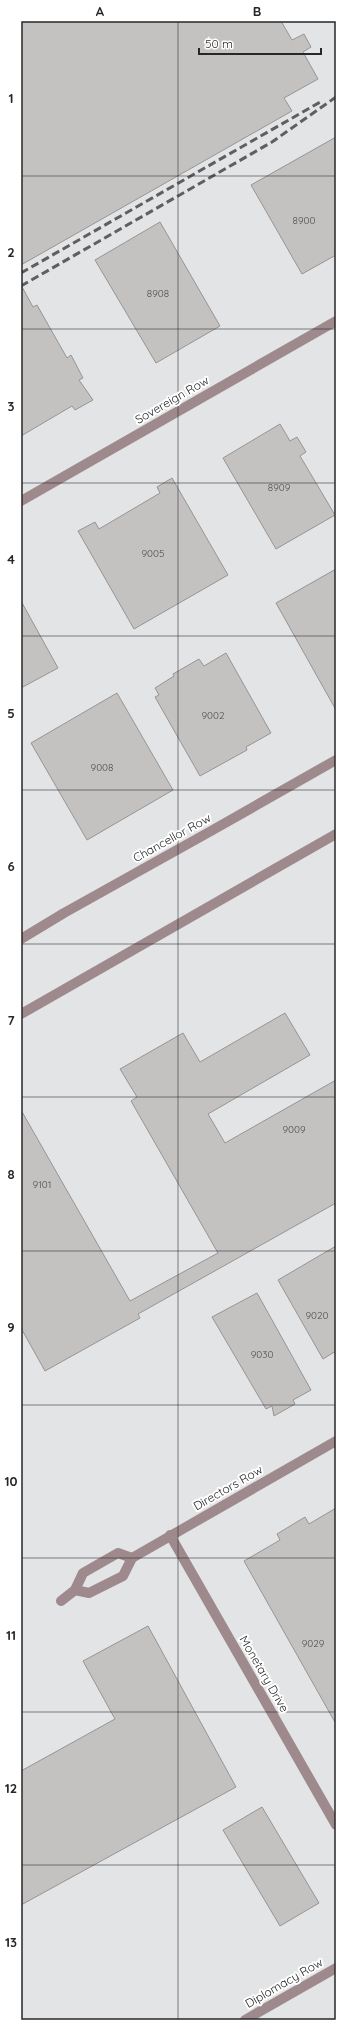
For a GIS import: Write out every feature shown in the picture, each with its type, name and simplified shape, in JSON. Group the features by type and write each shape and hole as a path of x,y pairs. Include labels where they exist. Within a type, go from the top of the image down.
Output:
{"street":[{"name":"Sovereign Row","path":"21,502 336,321"},
{"name":"Chancellor Row","path":"21,939 64,913 211,832 336,760"},
{"path":"21,1014 336,834"},
{"name":"Directors Row","path":"132,1558 336,1441"},
{"name":"Monetary Drive","path":"170,1535 336,1825"},
{"path":"61,1601 75,1590 83,1573 118,1553 132,1558 123,1576 89,1593 75,1590"},
{"name":"Diplomacy Row","path":"245,2020 336,1968"}],"building":[{"path":"21,21 281,21 292,40 304,34 311,47 303,52 318,79 284,98 292,111 21,265"},
{"path":"336,137 336,255 302,274 251,185"},
{"path":"160,222 220,326 156,363 95,260"},
{"path":"21,285 33,307 37,305 67,358 71,355 83,378 79,380 93,400 75,410 72,406 21,436"},
{"path":"280,424 290,441 297,437 306,452 300,456 335,515 276,549 223,458"},
{"path":"172,478 228,575 134,629 78,531 95,522 99,529 160,493 157,487"},
{"path":"336,569 336,710 276,603"},
{"path":"21,601 58,668 21,688"},
{"path":"226,653 271,733 246,747 247,750 200,776 155,697 159,695 155,688 174,676 173,674 199,659 204,666"},
{"path":"117,693 173,790 87,840 31,743"},
{"path":"285,1013 310,1055 208,1114 225,1143 336,1080 336,1203 138,1314 140,1318 45,1371 21,1328 21,1110 130,1301 218,1253 131,1101 137,1097 120,1069 183,1033 200,1062"},
{"path":"336,1246 336,1351 323,1359 278,1280"},
{"path":"257,1293 311,1390 293,1400 295,1404 274,1416 272,1406 266,1409 212,1317"},
{"path":"336,1508 336,1724 244,1561 280,1540 277,1534 305,1517 309,1524"},
{"path":"148,1626 236,1787 21,1905 21,1771 115,1719 83,1661"},
{"path":"262,1807 319,1903 280,1926 223,1830"}],"railway":[{"path":"21,286 272,142 336,97"},
{"path":"21,273 322,101"}]}
